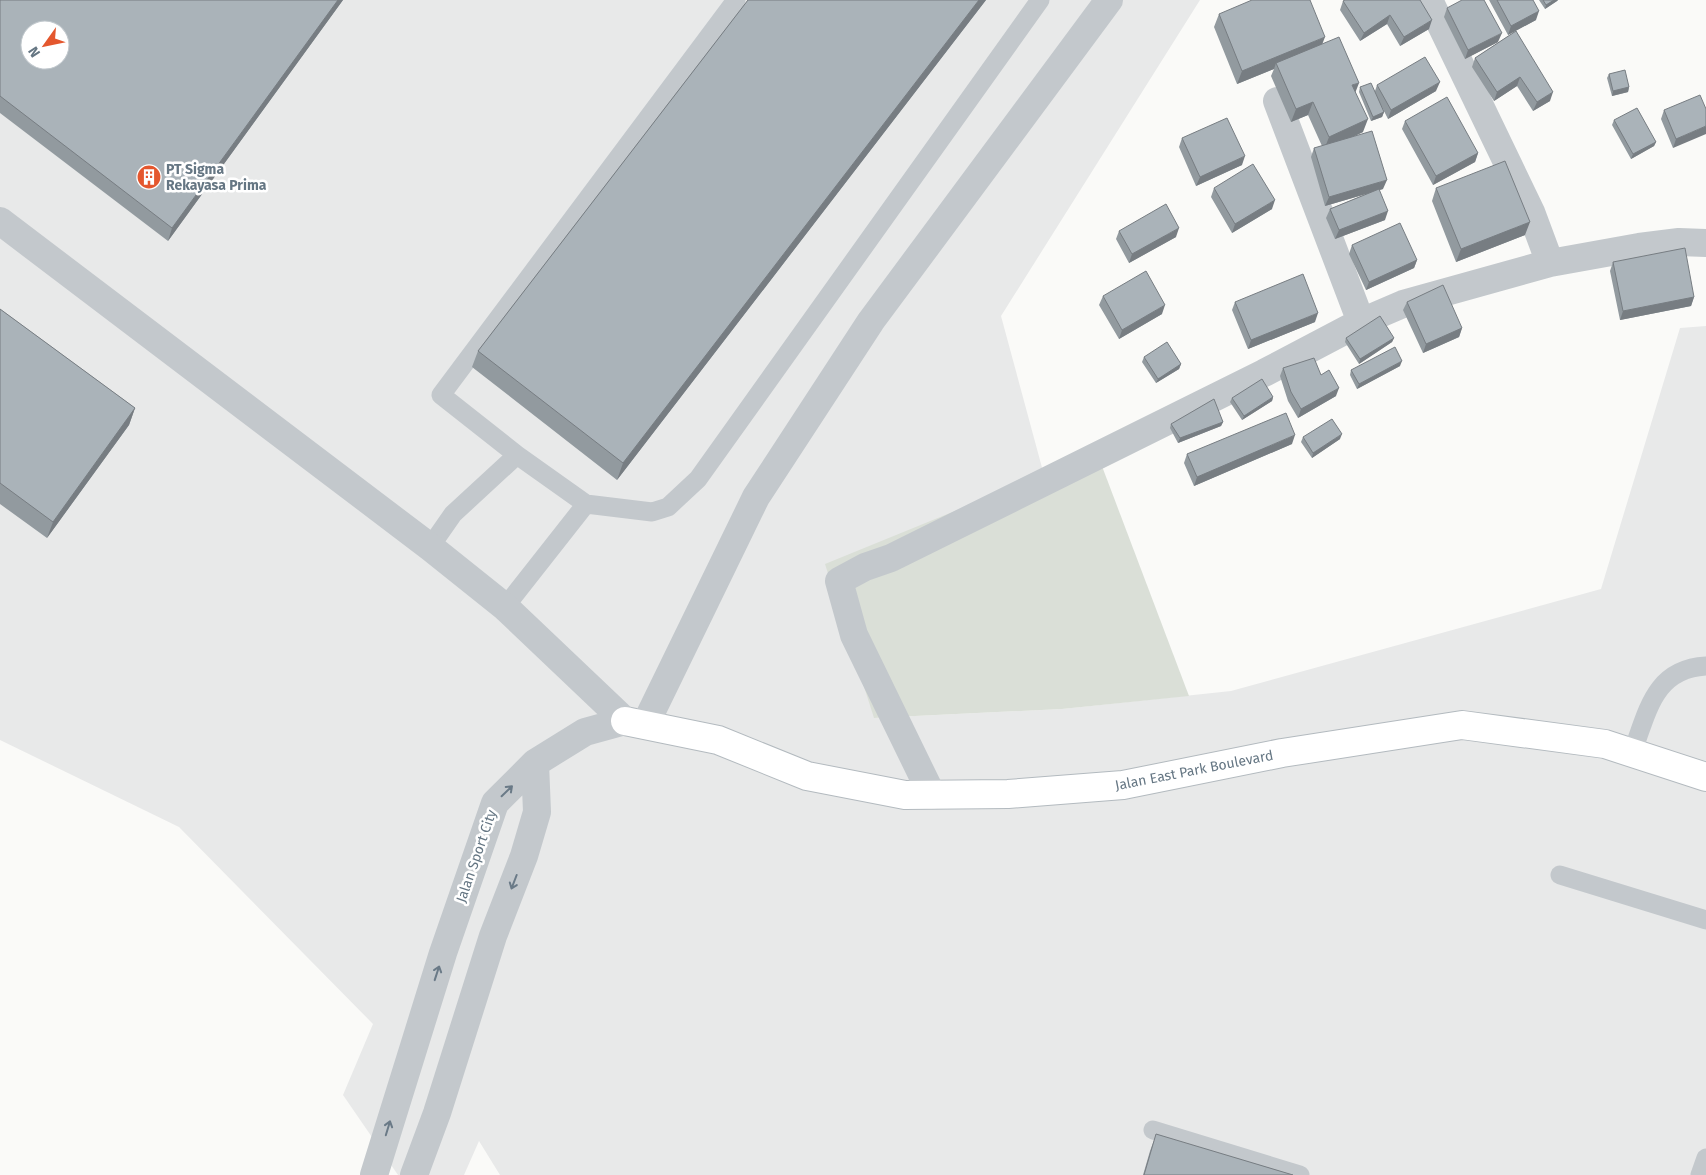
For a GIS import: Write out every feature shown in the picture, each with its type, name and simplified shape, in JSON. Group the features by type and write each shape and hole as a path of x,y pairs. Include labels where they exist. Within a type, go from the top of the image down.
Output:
{"main road":[{"name":"Jalan East Park Boulevard","path":"635,723 718,740 807,776 905,795 1008,794 1123,785 1282,753 1462,725 1605,744 1706,776"}],"street":[{"path":"0,221 430,547 505,607 635,723 756,497 871,321 1109,0"},
{"path":"1429,0 1526,203 1550,262"},
{"path":"1277,101 1361,322"},
{"path":"932,795 854,636 839,581 865,567 891,558 1264,374 1361,322 1426,296 1550,262 1679,242 1706,243"},
{"name":"Jalan Sport City","path":"374,1175 443,953 495,803 535,763 585,732 635,723"},
{"path":"414,1175 437,1113 493,936 524,856 537,812 535,763"}],"lane":[{"path":"736,0 441,395 517,455 586,504 652,512 668,507 698,479 1040,0"},
{"path":"430,547 453,514 517,455"},
{"path":"505,607 586,504"},
{"path":"1632,753 1653,699 1666,680 1685,669 1706,666"},
{"path":"1560,875 1706,920"},
{"path":"1152,1130 1300,1175"},
{"path":"1700,1175 1706,1158"}],"shaded area":[{"path":"0,0 1200,0 1001,316 1044,475 874,718 1062,709 1231,691 1601,589 1680,328 1706,326 1706,1175 500,1175 479,1141 464,1175 398,1175 343,1095 373,1024 179,827 0,740"},
{"path":"1097,453 1189,696 1062,709 874,718 825,564"}],"building":[{"name":"PT Sigma Rekayasa Prima","path":"0,0 338,0 172,228 0,96"},
{"path":"748,0 979,0 623,463 478,351"},
{"path":"1252,0 1310,0 1325,37 1242,71 1219,14"},
{"path":"1420,0 1432,20 1404,37 1390,15 1364,33 1343,1"},
{"path":"1462,0 1484,0 1502,33 1468,50 1447,8"},
{"path":"1497,0 1533,0 1539,11 1511,26"},
{"path":"1543,0 1554,0 1546,5"},
{"path":"1516,31 1553,92 1537,102 1520,77 1497,92 1475,58"},
{"path":"1339,37 1359,83 1352,85 1368,119 1329,137 1313,102 1296,109 1276,63"},
{"path":"1425,57 1440,82 1391,110 1377,85"},
{"path":"1625,70 1629,87 1613,91 1609,74"},
{"path":"1371,83 1384,112 1373,117 1360,87"},
{"path":"1700,95 1706,109 1706,126 1676,139 1664,110"},
{"path":"1447,97 1478,153 1436,176 1405,121"},
{"path":"1637,108 1656,142 1633,154 1614,120"},
{"path":"1227,118 1245,156 1200,177 1182,138"},
{"path":"1372,131 1387,180 1329,197 1314,148"},
{"path":"1505,161 1530,222 1461,249 1436,188"},
{"path":"1253,164 1275,200 1235,224 1214,188"},
{"path":"1379,189 1388,211 1339,230 1330,209"},
{"path":"1166,204 1179,228 1132,254 1119,231"},
{"path":"1400,223 1417,260 1369,282 1352,245"},
{"path":"1685,248 1694,297 1623,311 1613,262"},
{"path":"1146,271 1165,305 1122,330 1103,296"},
{"path":"1303,274 1318,313 1251,340 1235,302"},
{"path":"1443,285 1462,328 1426,344 1407,302"},
{"path":"0,309 135,408 53,522 0,483"},
{"path":"1380,316 1394,338 1360,359 1346,338"},
{"path":"1167,342 1181,364 1158,379 1144,357"},
{"path":"1395,347 1402,361 1359,384 1351,370"},
{"path":"1314,358 1321,375 1329,370 1339,388 1301,409 1291,392 1283,368"},
{"path":"1262,379 1273,397 1244,416 1232,398"},
{"path":"1214,399 1223,422 1180,438 1171,424"},
{"path":"1286,413 1295,435 1197,477 1187,454"},
{"path":"1332,419 1342,434 1313,453 1303,437"},
{"path":"1156,1134 1293,1175 1144,1175"}],"place":[{"name":"PT Sigma Rekayasa Prima","path":"149,177"}]}
